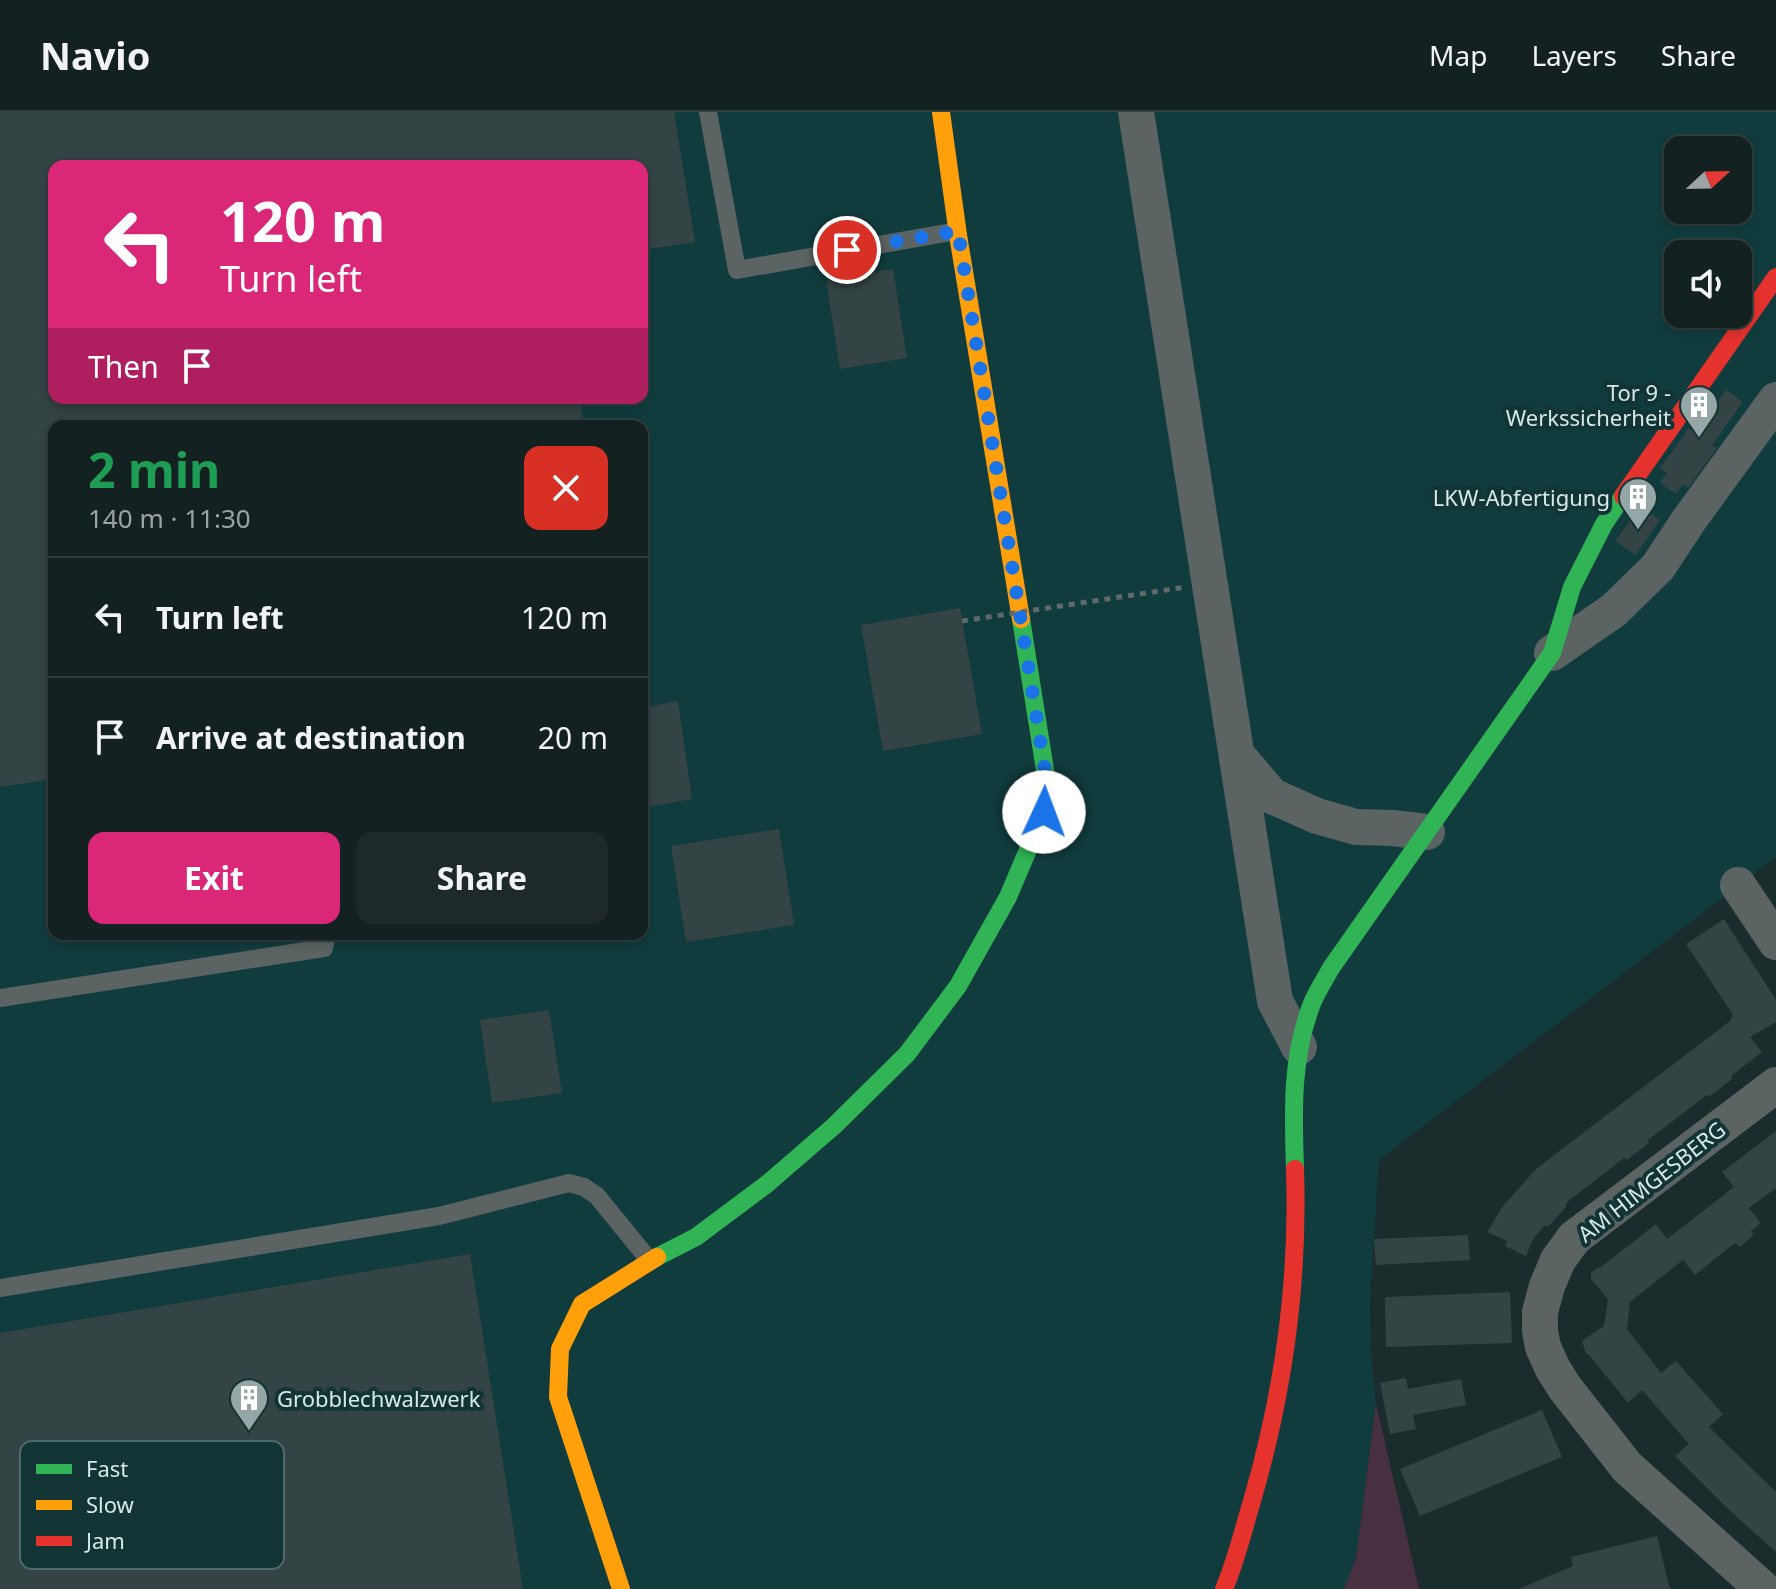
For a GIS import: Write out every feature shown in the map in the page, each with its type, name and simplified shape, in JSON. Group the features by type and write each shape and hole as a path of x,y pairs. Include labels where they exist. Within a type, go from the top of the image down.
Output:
{"street":[{"path":"621,1589 558,1397 560,1349 582,1304 650,1261 696,1237 767,1184 834,1126 907,1054 958,986 1008,897 1044,812 1045,770 941,112"},
{"path":"1136,112 1275,1001 1299,1047"},
{"path":"1224,1589 1261,1471 1281,1383 1291,1312 1297,1220 1293,1097 1299,1047 1313,1001 1331,968 1552,653 1572,587 1604,524 1776,277"},
{"path":"1552,653 1614,610 1658,567 1776,400"},
{"path":"1237,755 1272,796 1317,816 1356,827 1427,832"},
{"path":"1738,885 1776,942"},
{"name":"AM HIMGESBERG","path":"1763,1589 1627,1467 1553,1369 1543,1347 1540,1312 1558,1260 1574,1238 1776,1085"}],"lane":[{"path":"708,112 737,270 958,231"},
{"path":"0,998 324,948 326,940"},
{"path":"0,1288 439,1216 569,1183 584,1187 597,1196 650,1261"}],"path":[{"path":"962,621 1186,587"}],"shaded area":[{"path":"0,112 1776,112 1776,857 1379,1160 1370,1303 1376,1404 1356,1559 1344,1589 0,1589"},
{"path":"1376,1404 1419,1589 1344,1589 1356,1558"}],"building":[{"path":"0,112 674,112 695,242 648,249 648,160 48,160 48,404 581,404 583,420 48,420 48,780 0,787"},
{"path":"893,269 907,358 840,369 826,280"},
{"name":"Tor 9 - Werkssicherheit","path":"1726,390 1743,402 1712,445 1717,448 1688,488 1683,484 1676,494 1660,483 1667,473 1660,468 1689,428 1696,433"},
{"name":"LKW-Abfertigung","path":"1640,506 1660,520 1636,555 1615,541"},
{"path":"960,608 982,734 883,751 861,625"},
{"path":"678,701 692,799 648,807 648,707"},
{"path":"779,829 794,925 686,942 671,846"},
{"path":"1724,919 1776,1000 1776,1022 1750,1037 1762,1052 1710,1096 1707,1095 1648,1140 1649,1143 1627,1160 1624,1158 1566,1203 1549,1226 1544,1226 1533,1239 1526,1256 1505,1246 1507,1241 1487,1232 1503,1206 1537,1168 1730,1021 1733,1015 1686,944"},
{"path":"549,1010 562,1093 492,1103 480,1020"},
{"path":"1776,1131 1776,1188 1749,1208 1761,1223 1751,1231 1754,1235 1740,1247 1735,1243 1695,1275 1683,1260 1630,1302 1627,1329 1661,1373 1676,1361 1723,1414 1709,1427 1776,1492 1776,1552 1675,1456 1689,1444 1642,1390 1628,1403 1586,1354 1582,1341 1604,1326 1608,1299 1591,1279 1591,1273 1656,1224 1667,1239 1734,1187 1722,1172"},
{"path":"1468,1235 1470,1260 1376,1265 1374,1239"},
{"name":"Grobblechwalzwerk","path":"470,1254 523,1589 0,1589 0,1333"},
{"path":"1510,1292 1512,1343 1386,1347 1385,1297"},
{"path":"1406,1378 1408,1389 1461,1379 1466,1405 1413,1415 1416,1429 1390,1434 1380,1383"},
{"path":"1542,1410 1562,1457 1420,1516 1400,1469"},
{"path":"1657,1536 1670,1589 1518,1589 1573,1566 1571,1557"}],"traffic: fast":[{"path":"1295,1169 1297,1063 1315,997 1331,968 1552,653 1572,587 1604,524 1623,496"},
{"path":"657,1257 696,1237 767,1184 834,1126 907,1054 958,986 1008,897 1044,812 1045,770 1021,619"}],"traffic: slow":[{"path":"941,112 1021,619"},
{"path":"621,1589 558,1397 560,1349 582,1304 657,1257"}],"traffic: jam":[{"path":"1623,496 1776,277"},
{"path":"1224,1589 1263,1460 1281,1378 1292,1295 1295,1169"}],"place":[{"name":"Tor 9 - Werkssicherheit","path":"1699,439"},
{"name":"LKW-Abfertigung","path":"1638,531"},
{"name":"Grobblechwalzwerk","path":"249,1432"}],"route":[{"path":"847,250 958,231 1045,770 1044,812"}]}
